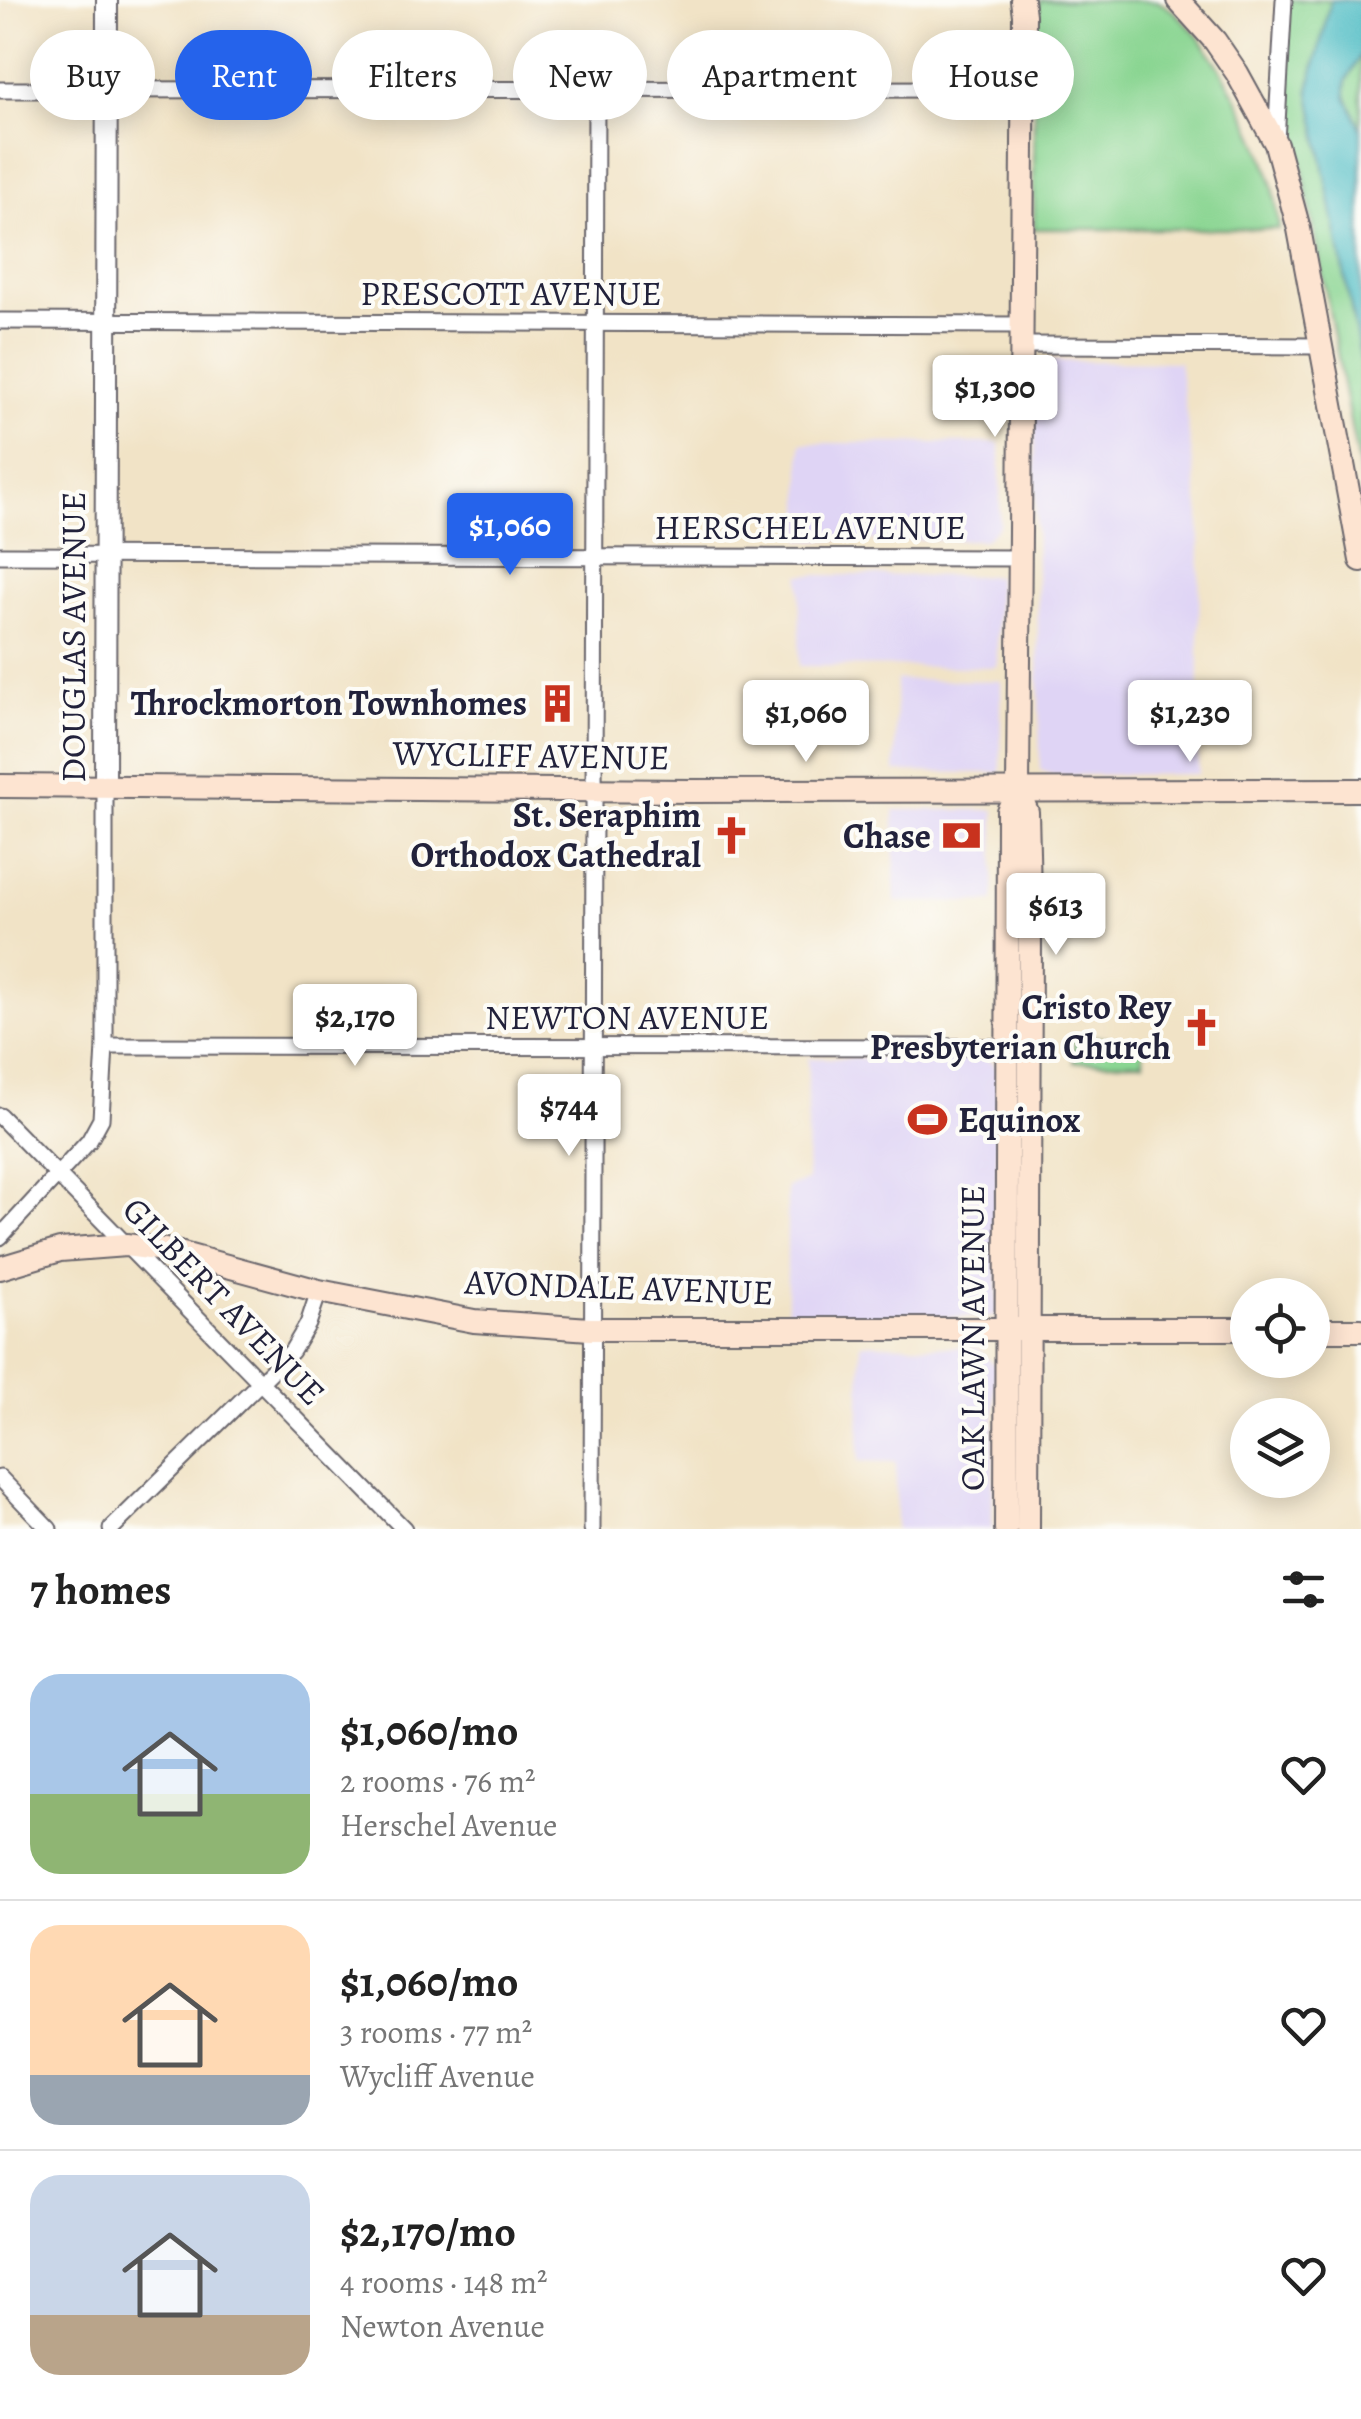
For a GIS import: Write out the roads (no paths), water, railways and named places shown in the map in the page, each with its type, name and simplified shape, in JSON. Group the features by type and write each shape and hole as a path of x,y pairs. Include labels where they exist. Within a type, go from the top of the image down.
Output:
{"main road":[{"path":"1178,0 1238,73 1276,144 1322,346 1361,560"},
{"name":"OAK LAWN AVENUE","path":"1025,30 1026,5"},
{"name":"OAK LAWN AVENUE","path":"1006,1529 1017,1329 1018,1047 1008,812 1018,790 1023,120"},
{"name":"WYCLIFF AVENUE","path":"0,786 1361,790"},
{"name":"AVONDALE AVENUE","path":"0,1268 60,1250 126,1245 172,1250 319,1290 474,1320 590,1328 1230,1330"},
{"name":"OAK LAWN AVENUE","path":"1017,1329 1028,1529"},
{"path":"1330,1330 1361,1330"}],"street":[{"name":"DOUGLAS AVENUE","path":"107,0 107,30"},
{"path":"1276,144 1284,0"},
{"path":"647,88 912,89"},
{"path":"155,91 513,89"},
{"path":"0,90 30,90"},
{"name":"DOUGLAS AVENUE","path":"0,1237 90,1140 101,1119 107,120"},
{"path":"592,1529 596,120"},
{"name":"PRESCOTT AVENUE","path":"0,321 594,323 1322,346"},
{"name":"HERSCHEL AVENUE","path":"0,555 1020,558"},
{"name":"NEWTON AVENUE","path":"104,1046 1018,1047"},
{"name":"GILBERT AVENUE","path":"0,1116 404,1529"},
{"path":"111,1529 261,1382 301,1337 319,1290"},
{"path":"0,1478 50,1529"}],"water":[{"path":"1331,0 1361,0 1361,54 1346,82 1346,96 1361,129 1361,361 1309,89"}],"place":[{"name":"Throckmorton Townhomes","path":"557,703"},
{"name":"St. Seraphim Orthodox Cathedral","path":"731,835"},
{"name":"Chase","path":"961,836"},
{"name":"Cristo Rey Presbyterian Church","path":"1201,1027"},
{"name":"Equinox","path":"928,1120"}]}
